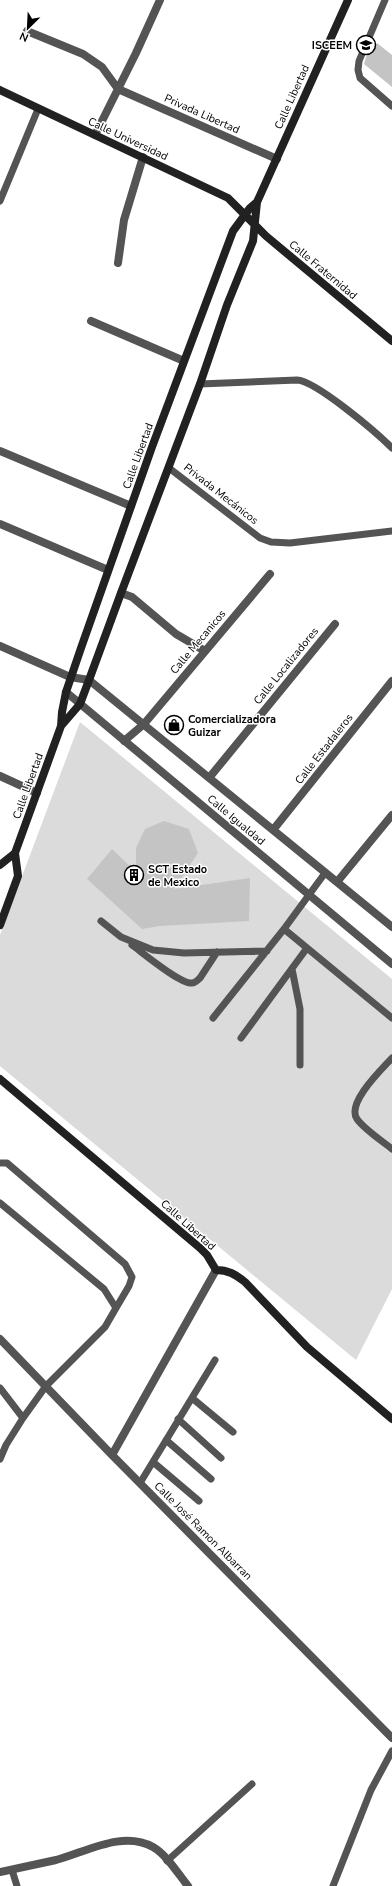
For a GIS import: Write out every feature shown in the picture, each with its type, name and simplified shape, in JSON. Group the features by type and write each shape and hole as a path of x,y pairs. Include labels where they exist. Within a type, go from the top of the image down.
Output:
{"main road":[{"name":"Calle Libertad","path":"61,726 80,704 169,468 227,305 253,241 256,226 257,202 348,0"},
{"name":"Calle Universidad","path":"0,90 228,198 244,213"},
{"name":"Calle Libertad","path":"0,925 18,876 15,853 61,726 62,712 70,677 108,570 233,231 244,213 257,202"},
{"name":"Calle Fraternidad","path":"244,213 266,236 392,341"},
{"path":"0,865 15,853"},
{"name":"Calle Libertad","path":"0,1079 200,1248 207,1255 216,1270"},
{"path":"216,1270 225,1270 235,1274 245,1282 307,1346 392,1419"}],"street":[{"path":"95,135 136,53 160,0"},
{"path":"27,32 83,54 102,67 118,89"},
{"name":"Privada Libertad","path":"118,89 277,159"},
{"path":"118,263 124,220 143,158"},
{"path":"91,321 184,362"},
{"path":"0,451 131,506"},
{"path":"0,524 108,570"},
{"name":"Calle Mecanicos","path":"124,741 144,724 270,574"},
{"path":"121,593 132,597 176,634 205,651"},
{"name":"Calle Localizadores","path":"209,778 335,624"},
{"name":"Calle Igualdad","path":"0,646 70,677 89,680 392,927"},
{"name":"Calle Estadaleros","path":"274,830 392,681"},
{"name":"Calle Igualdad","path":"66,692 392,964"},
{"path":"0,776 37,793"},
{"path":"336,882 392,815"},
{"path":"112,1456 216,1270"},
{"name":"Calle José Ramon Albarran","path":"0,1339 112,1456 392,1738"},
{"path":"0,1872 58,1859 106,1844 124,1842 140,1843 153,1847 186,1883"}],"lane":[{"path":"385,0 359,61 358,70 360,78 392,106"},
{"path":"0,201 38,108"},
{"path":"200,384 297,380 307,382 322,390 392,448"},
{"name":"Privada Mecánicos","path":"169,468 260,538 271,542 290,543 392,531"},
{"path":"213,1018 284,929 325,873"},
{"path":"100,921 179,979 190,983 196,982 200,978 217,952"},
{"path":"284,929 392,1018"},
{"path":"121,937 153,950 184,953 267,951"},
{"path":"241,1038 307,948"},
{"path":"292,969 300,1009 300,1065"},
{"path":"392,1058 357,1099 355,1109 357,1118 392,1149"},
{"path":"0,1163 7,1163 125,1264 132,1277 129,1286 105,1326 46,1386 24,1418 0,1459"},
{"path":"0,1203 104,1289 116,1308"},
{"path":"140,1483 215,1360"},
{"path":"0,1388 24,1418"},
{"path":"192,1398 233,1432"},
{"path":"178,1419 221,1458"},
{"path":"166,1440 211,1480"},
{"path":"153,1462 199,1501"},
{"path":"334,1886 370,1790 392,1751"},
{"path":"167,1861 252,1784"},
{"path":"12,1870 17,1886"}],"shaded area":[{"path":"80,722 392,979 392,1289 356,1360 0,1066 0,935"}],"building":[{"path":"377,43 392,55 392,87 364,64 366,57"},
{"name":"SCT Estado de Mexico","path":"164,821 189,829 198,853 174,889 250,878 249,921 160,926 142,929 87,879 112,849 136,872 136,848 145,829"}],"place":[{"name":"ISCEEM","path":"366,45"},
{"name":"Comercializadora Guizar","path":"174,725"},
{"name":"SCT Estado de Mexico","path":"134,875"}]}
